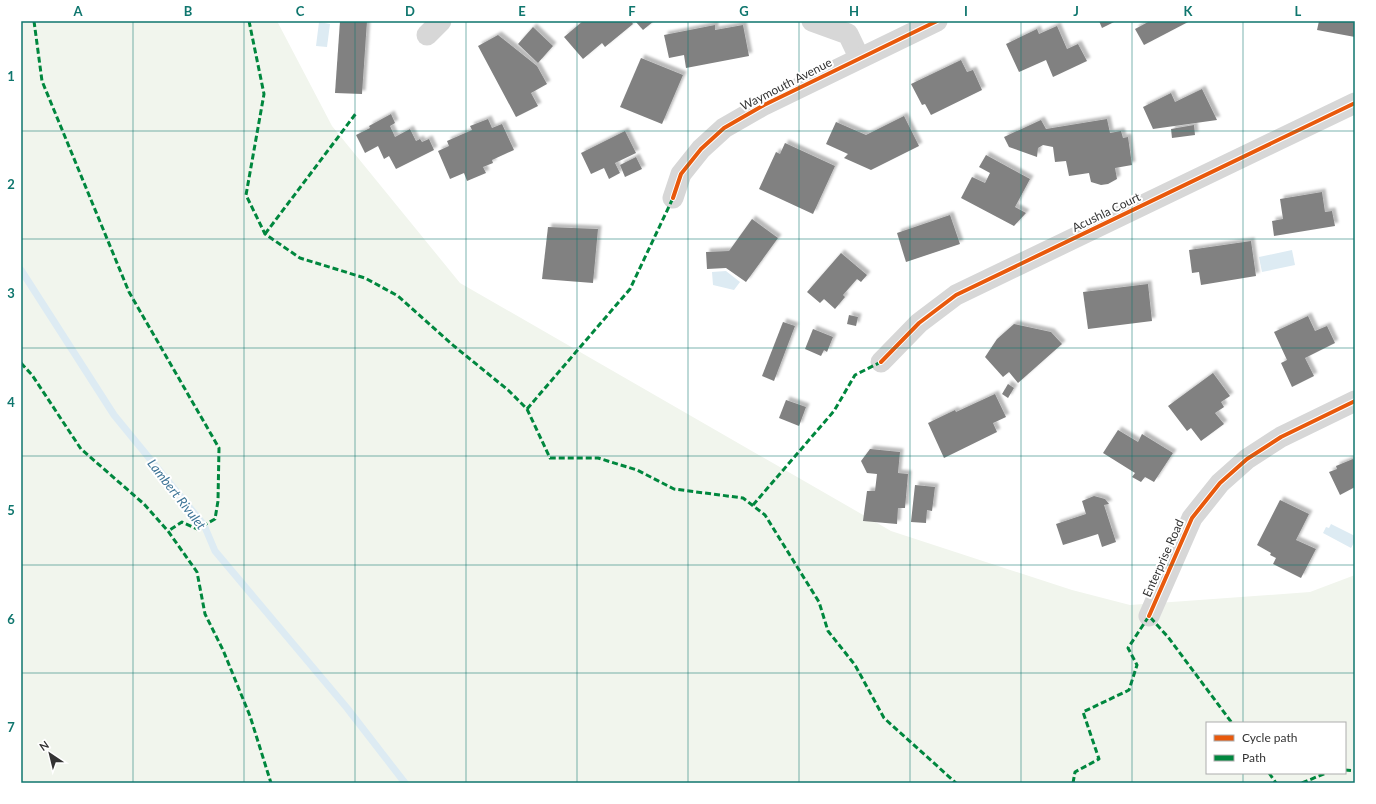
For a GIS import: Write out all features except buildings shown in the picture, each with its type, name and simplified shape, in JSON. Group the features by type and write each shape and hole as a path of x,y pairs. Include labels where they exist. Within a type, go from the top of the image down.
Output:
{"street":[{"path":"812,21 848,34 859,57"},
{"name":"Waymouth Avenue","path":"673,198 681,174 701,149 724,128 764,105 859,57 937,21"},
{"name":"Acushla Court","path":"881,362 919,323 956,296 1355,103"},
{"name":"Enterprise Road","path":"1149,616 1192,518 1220,483 1247,459 1281,437 1355,401"}],"shaded area":[{"path":"21,21 277,21 332,126 460,283 891,531 1072,590 1130,605 1310,592 1355,575 1355,783 21,783"},
{"path":"319,22 330,24 327,47 316,46"},
{"path":"1292,250 1295,265 1262,272 1259,257"},
{"path":"726,271 740,282 734,290 713,285 712,272"},
{"path":"1331,524 1355,536 1355,541 1351,548 1323,533 1326,527 1329,528"}],"waterway":[{"name":"Lambert Rivulet","path":"21,270 114,415 204,525 215,551 347,708 405,783"}],"marked path":[{"path":"34,21 42,81 129,292 219,448 218,501 215,519 197,529 182,522 168,531"},
{"path":"249,21 264,94 246,195 265,234 300,258 365,278 398,296 454,346 508,390 527,409 550,458 598,458 637,470 674,489 743,498 765,515 819,602 828,631 855,665 884,718 956,783"},
{"path":"265,234 357,112"},
{"path":"527,409 630,289 673,198"},
{"path":"753,505 834,411 855,375 881,362"},
{"path":"21,363 32,375 81,449 144,504 168,531 197,572 205,614 223,650 250,716 271,783"},
{"path":"1073,783 1075,772 1099,759 1083,712 1129,690 1137,665 1128,648 1149,616 1168,637 1231,722"},
{"path":"1346,770 1355,771"},
{"path":"1270,774 1276,783"},
{"path":"1302,783 1324,774"}],"cycle path":[{"path":"673,198 681,174 701,149 724,128 764,105 937,21"},
{"path":"881,362 919,323 956,295 1355,103"},
{"path":"1149,616 1192,518 1220,483 1247,459 1281,437 1355,401"}]}
